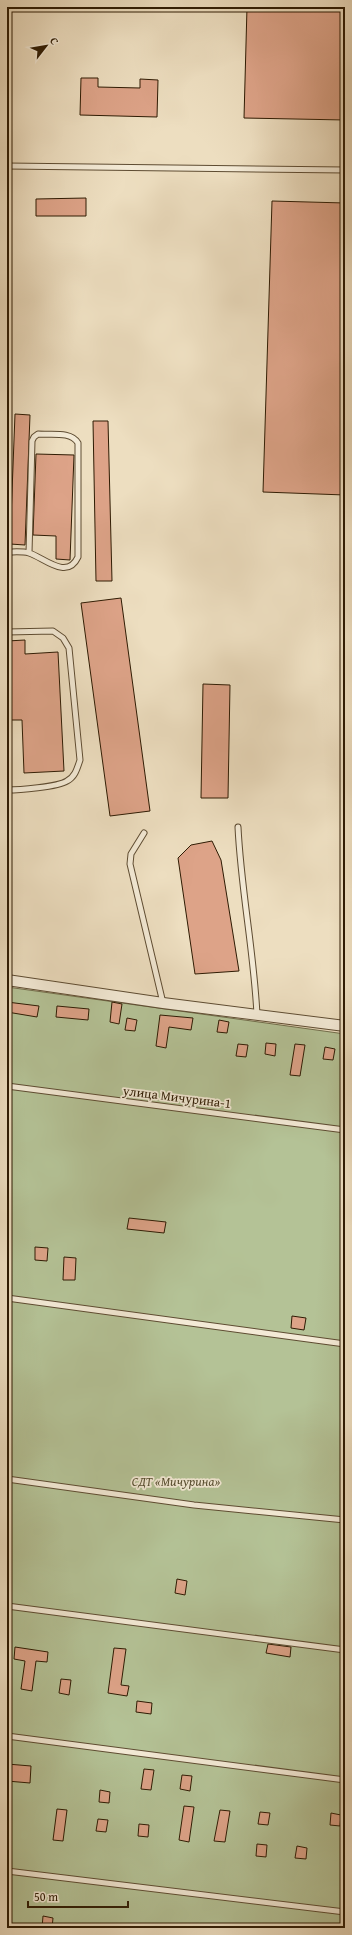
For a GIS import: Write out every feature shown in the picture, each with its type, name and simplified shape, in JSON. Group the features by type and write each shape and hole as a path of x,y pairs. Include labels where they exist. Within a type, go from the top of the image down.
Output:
{"street":[{"path":"7,980 163,1003 345,1026"}],"lane":[{"path":"7,166 345,170"},
{"path":"7,552 29,553 51,565 61,567 70,566 75,563 78,557 78,444 75,439 70,436 38,434 32,441 29,553"},
{"path":"7,632 52,631 63,638 69,648 80,760 76,772 66,782 20,790 7,790"},
{"path":"238,827 248,935 256,982 257,1015"},
{"path":"144,833 131,854 130,864 163,1003"},
{"name":"улица Мичурина-1","path":"7,1086 345,1130"},
{"path":"7,1298 345,1344"},
{"path":"7,1479 194,1505 345,1520"},
{"path":"7,1606 345,1650"},
{"path":"7,1736 345,1780"},
{"path":"7,1871 345,1912"}],"green space":[{"name":"СДТ «Мичурина»","path":"7,987 345,1034 345,1928 7,1928"}],"building":[{"path":"247,7 345,7 345,120 244,118"},
{"path":"81,78 98,78 98,87 140,88 140,79 158,80 157,117 80,115"},
{"path":"86,198 86,216 36,216 36,199"},
{"path":"272,201 345,203 345,495 263,492"},
{"path":"15,414 30,415 25,545 10,544"},
{"path":"93,421 108,421 112,581 96,581"},
{"path":"36,454 74,455 70,560 56,559 56,536 33,535"},
{"path":"121,598 150,811 110,816 81,603"},
{"path":"25,640 25,654 58,652 64,771 24,773 22,720 7,720 7,641"},
{"path":"203,684 230,685 228,798 201,798"},
{"path":"212,841 221,860 239,971 195,974 178,858 191,845"},
{"path":"7,1002 39,1006 37,1017 7,1012"},
{"path":"112,1002 122,1004 119,1024 110,1022"},
{"path":"57,1006 89,1009 88,1020 56,1017"},
{"path":"160,1015 193,1018 191,1030 169,1027 166,1048 156,1046"},
{"path":"127,1018 137,1020 135,1031 125,1030"},
{"path":"219,1020 229,1022 227,1033 217,1032"},
{"path":"266,1043 276,1044 275,1056 265,1054"},
{"path":"238,1044 248,1045 246,1057 236,1056"},
{"path":"295,1044 305,1045 300,1076 290,1075"},
{"path":"325,1047 335,1049 333,1060 323,1059"},
{"path":"129,1218 166,1222 164,1233 127,1229"},
{"path":"35,1247 48,1248 47,1261 35,1260"},
{"path":"64,1257 76,1258 75,1280 63,1280"},
{"path":"292,1316 306,1318 304,1330 291,1328"},
{"path":"177,1579 187,1581 185,1595 175,1593"},
{"path":"268,1644 291,1647 290,1657 266,1653"},
{"path":"15,1647 48,1652 47,1662 36,1661 32,1691 21,1689 25,1661 14,1659"},
{"path":"114,1648 126,1649 121,1685 129,1686 127,1696 108,1693"},
{"path":"61,1679 71,1680 69,1695 59,1693"},
{"path":"137,1701 152,1703 151,1714 136,1712"},
{"path":"7,1764 31,1766 30,1783 7,1781"},
{"path":"144,1769 154,1770 151,1790 141,1789"},
{"path":"182,1775 192,1776 190,1791 180,1789"},
{"path":"100,1790 110,1792 109,1803 99,1802"},
{"path":"184,1806 194,1807 189,1842 179,1840"},
{"path":"57,1809 67,1810 63,1841 53,1840"},
{"path":"220,1810 230,1811 225,1842 214,1841"},
{"path":"260,1812 270,1813 268,1825 258,1824"},
{"path":"331,1813 341,1815 340,1826 330,1825"},
{"path":"98,1819 108,1820 106,1832 96,1831"},
{"path":"139,1824 149,1825 148,1837 138,1836"},
{"path":"257,1844 267,1845 266,1857 256,1856"},
{"path":"297,1846 307,1848 306,1859 295,1858"},
{"path":"43,1916 53,1918 52,1928 42,1928"}]}
